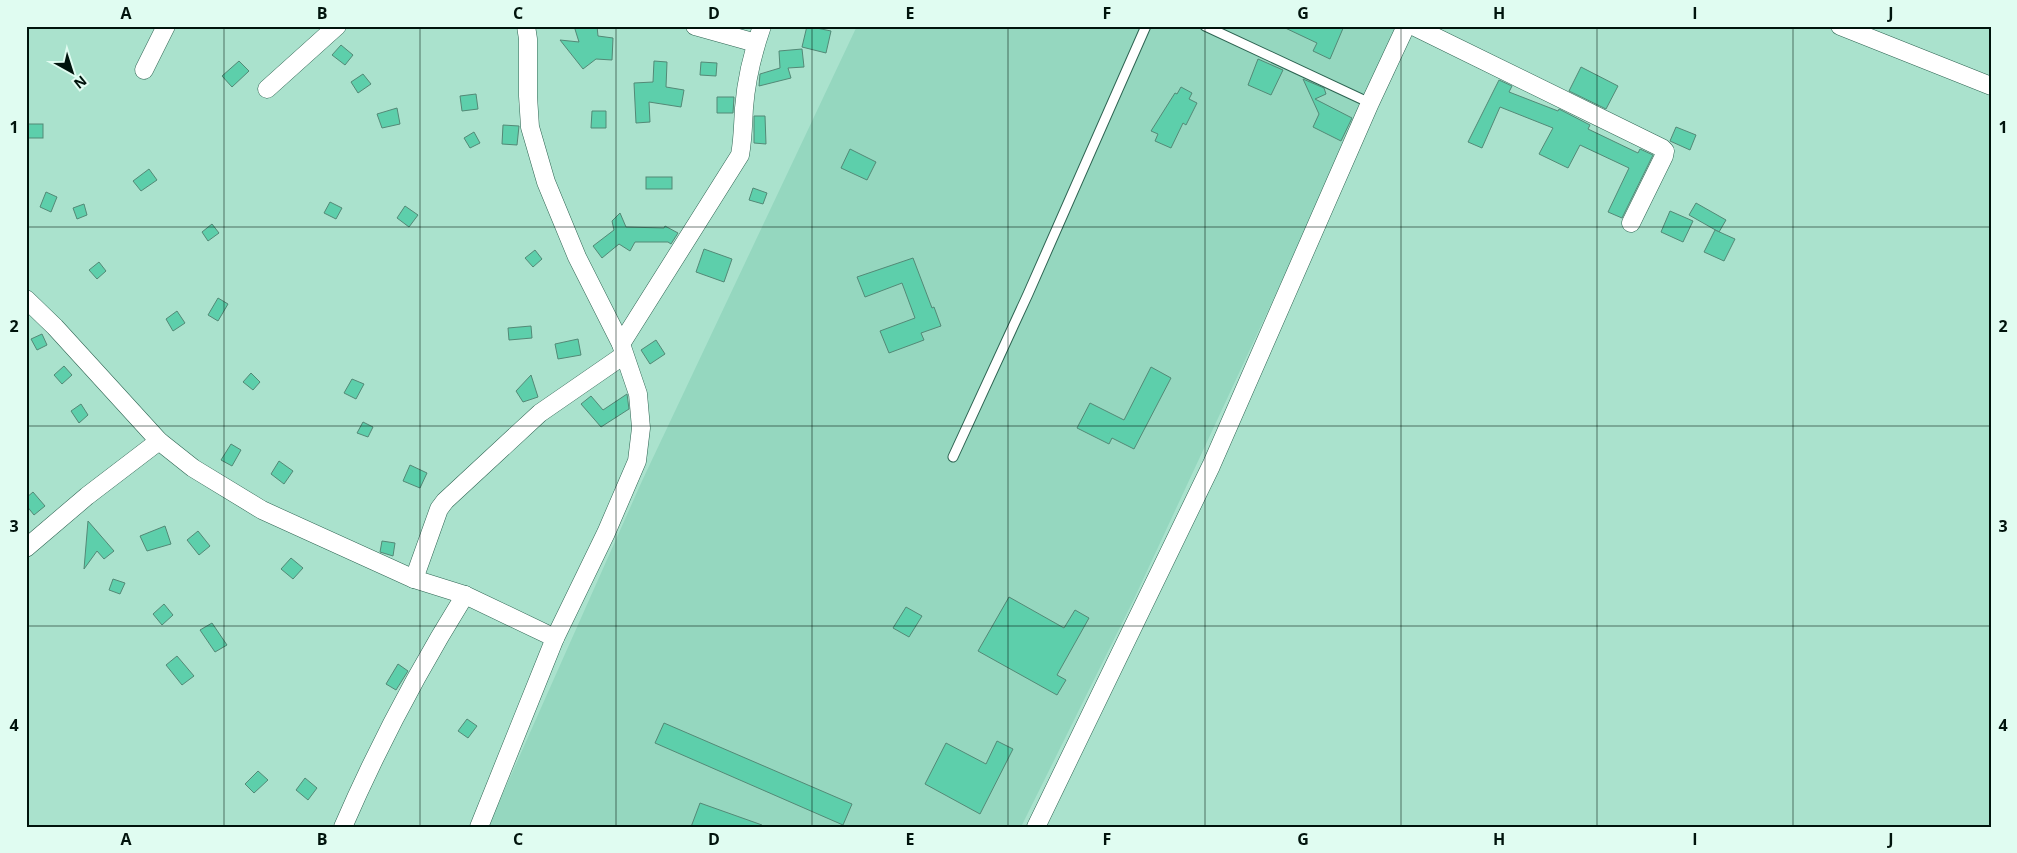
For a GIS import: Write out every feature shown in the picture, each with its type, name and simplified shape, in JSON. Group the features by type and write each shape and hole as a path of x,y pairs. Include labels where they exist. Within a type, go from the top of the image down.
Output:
{"street":[{"path":"144,70 166,26"},
{"path":"267,89 338,26"},
{"path":"479,827 555,638 606,533 636,461 641,428 638,394 622,350 577,258 546,182 530,127 526,26"},
{"path":"414,579 439,509 445,501 540,414 622,350 740,155 744,106 759,34 695,26"},
{"path":"1036,827 1211,466 1370,103 1406,26"},
{"path":"1413,26 1662,148 1665,151 1664,156 1631,224"},
{"path":"1840,26 1991,86"},
{"path":"26,299 55,327 159,441 193,468 262,510 414,579 465,595 555,638"},
{"path":"26,548 87,496 159,441"},
{"path":"343,827 363,781 418,673 465,595"}],"lane":[{"path":"953,457 1028,294 1146,26"},
{"path":"1205,26 1370,103"}],"shaded area":[{"path":"857,26 1402,26 1134,599 1021,827 488,827 642,481"}],"building":[{"path":"574,26 597,26 598,36 613,38 612,60 596,59 583,69 560,40 579,42"},
{"path":"807,26 831,31 826,53 802,47"},
{"path":"1281,26 1344,26 1330,59 1313,51 1317,43"},
{"path":"341,45 353,55 345,65 332,55"},
{"path":"802,49 804,67 788,68 791,78 759,86 760,74 780,68 779,51"},
{"path":"1258,59 1283,70 1271,95 1248,85"},
{"path":"239,61 249,71 232,87 222,76"},
{"path":"654,61 667,62 666,87 684,90 681,107 649,102 650,122 636,123 634,83 653,82"},
{"path":"701,62 717,63 716,76 700,75"},
{"path":"1581,67 1618,86 1606,109 1569,91"},
{"path":"363,74 371,84 358,93 351,82"},
{"path":"1303,79 1324,88 1326,94 1315,99 1352,118 1341,141 1313,127 1319,114"},
{"path":"1499,80 1512,86 1509,92 1558,111 1559,109 1590,125 1588,129 1638,153 1640,149 1653,155 1622,218 1608,212 1629,168 1580,145 1568,168 1539,154 1553,128 1500,107 1482,148 1468,142"},
{"path":"1181,87 1192,93 1189,99 1197,103 1186,125 1183,123 1171,148 1155,141 1158,134 1151,131 1175,93 1177,94"},
{"path":"476,94 478,109 462,111 460,96"},
{"path":"717,97 734,97 733,113 717,113"},
{"path":"397,108 400,124 382,128 377,114"},
{"path":"592,111 606,111 606,128 591,128"},
{"path":"754,116 765,116 766,144 754,143"},
{"path":"27,124 43,124 43,138 27,138"},
{"path":"503,125 519,126 517,145 502,144"},
{"path":"1676,127 1696,135 1690,150 1670,141"},
{"path":"474,132 480,143 470,148 464,138"},
{"path":"850,149 876,162 867,180 841,168"},
{"path":"149,169 157,180 141,191 133,181"},
{"path":"646,177 672,177 672,189 646,189"},
{"path":"753,188 767,193 763,204 749,200"},
{"path":"46,192 57,197 51,212 40,207"},
{"path":"330,202 342,208 336,219 324,213"},
{"path":"1696,203 1726,220 1719,232 1689,215"},
{"path":"84,204 87,215 77,219 73,208"},
{"path":"405,206 418,215 409,227 397,218"},
{"path":"1670,211 1693,221 1683,242 1661,232"},
{"path":"620,213 626,227 664,228 665,226 678,233 671,244 668,242 635,242 630,251 619,244 602,258 593,246 614,230 612,221"},
{"path":"212,224 219,233 208,241 202,232"},
{"path":"1715,230 1735,239 1724,261 1704,252"},
{"path":"704,249 732,259 724,282 696,272"},
{"path":"535,250 542,259 533,267 525,258"},
{"path":"913,258 941,326 921,333 924,340 889,353 880,331 915,318 902,283 865,297 857,277"},
{"path":"99,262 106,271 97,279 89,270"},
{"path":"218,298 228,304 218,321 208,315"},
{"path":"177,311 185,323 173,331 166,319"},
{"path":"531,326 532,338 509,340 508,328"},
{"path":"42,334 47,345 37,350 31,339"},
{"path":"578,339 581,355 558,359 555,344"},
{"path":"656,340 665,354 650,364 641,350"},
{"path":"64,366 72,375 62,384 54,375"},
{"path":"1151,367 1171,378 1134,449 1112,438 1109,444 1077,428 1090,403 1124,420"},
{"path":"251,373 260,382 253,390 243,382"},
{"path":"531,375 538,397 523,402 516,391"},
{"path":"352,379 364,384 356,399 344,393"},
{"path":"627,394 629,409 601,427 581,404 591,396 603,410"},
{"path":"81,404 88,415 79,423 71,411"},
{"path":"363,422 373,427 368,437 357,433"},
{"path":"231,444 241,450 232,466 221,460"},
{"path":"279,461 293,471 284,484 271,474"},
{"path":"410,465 427,473 420,488 403,481"},
{"path":"33,492 45,506 34,515 26,505 26,498"},
{"path":"88,521 114,551 104,559 97,551 84,569"},
{"path":"165,526 171,544 147,551 140,536"},
{"path":"198,531 210,546 199,555 187,540"},
{"path":"382,541 395,543 393,556 380,552"},
{"path":"291,558 303,568 293,579 281,569"},
{"path":"113,579 125,583 120,594 109,590"},
{"path":"1009,597 1064,628 1075,610 1089,618 1057,675 1066,680 1057,695 978,651"},
{"path":"164,604 173,615 162,625 153,614"},
{"path":"906,607 922,616 909,637 893,628"},
{"path":"212,623 227,645 215,652 200,630"},
{"path":"177,656 194,676 182,685 166,665"},
{"path":"398,664 408,671 396,690 386,684"},
{"path":"467,719 477,726 468,738 458,731"},
{"path":"664,723 852,804 843,825 655,743"},
{"path":"997,741 1013,749 980,814 925,784 946,743 986,764"},
{"path":"258,771 268,780 254,793 245,784"},
{"path":"305,778 317,788 308,800 296,790"},
{"path":"700,803 762,825 761,827 691,827"}]}
